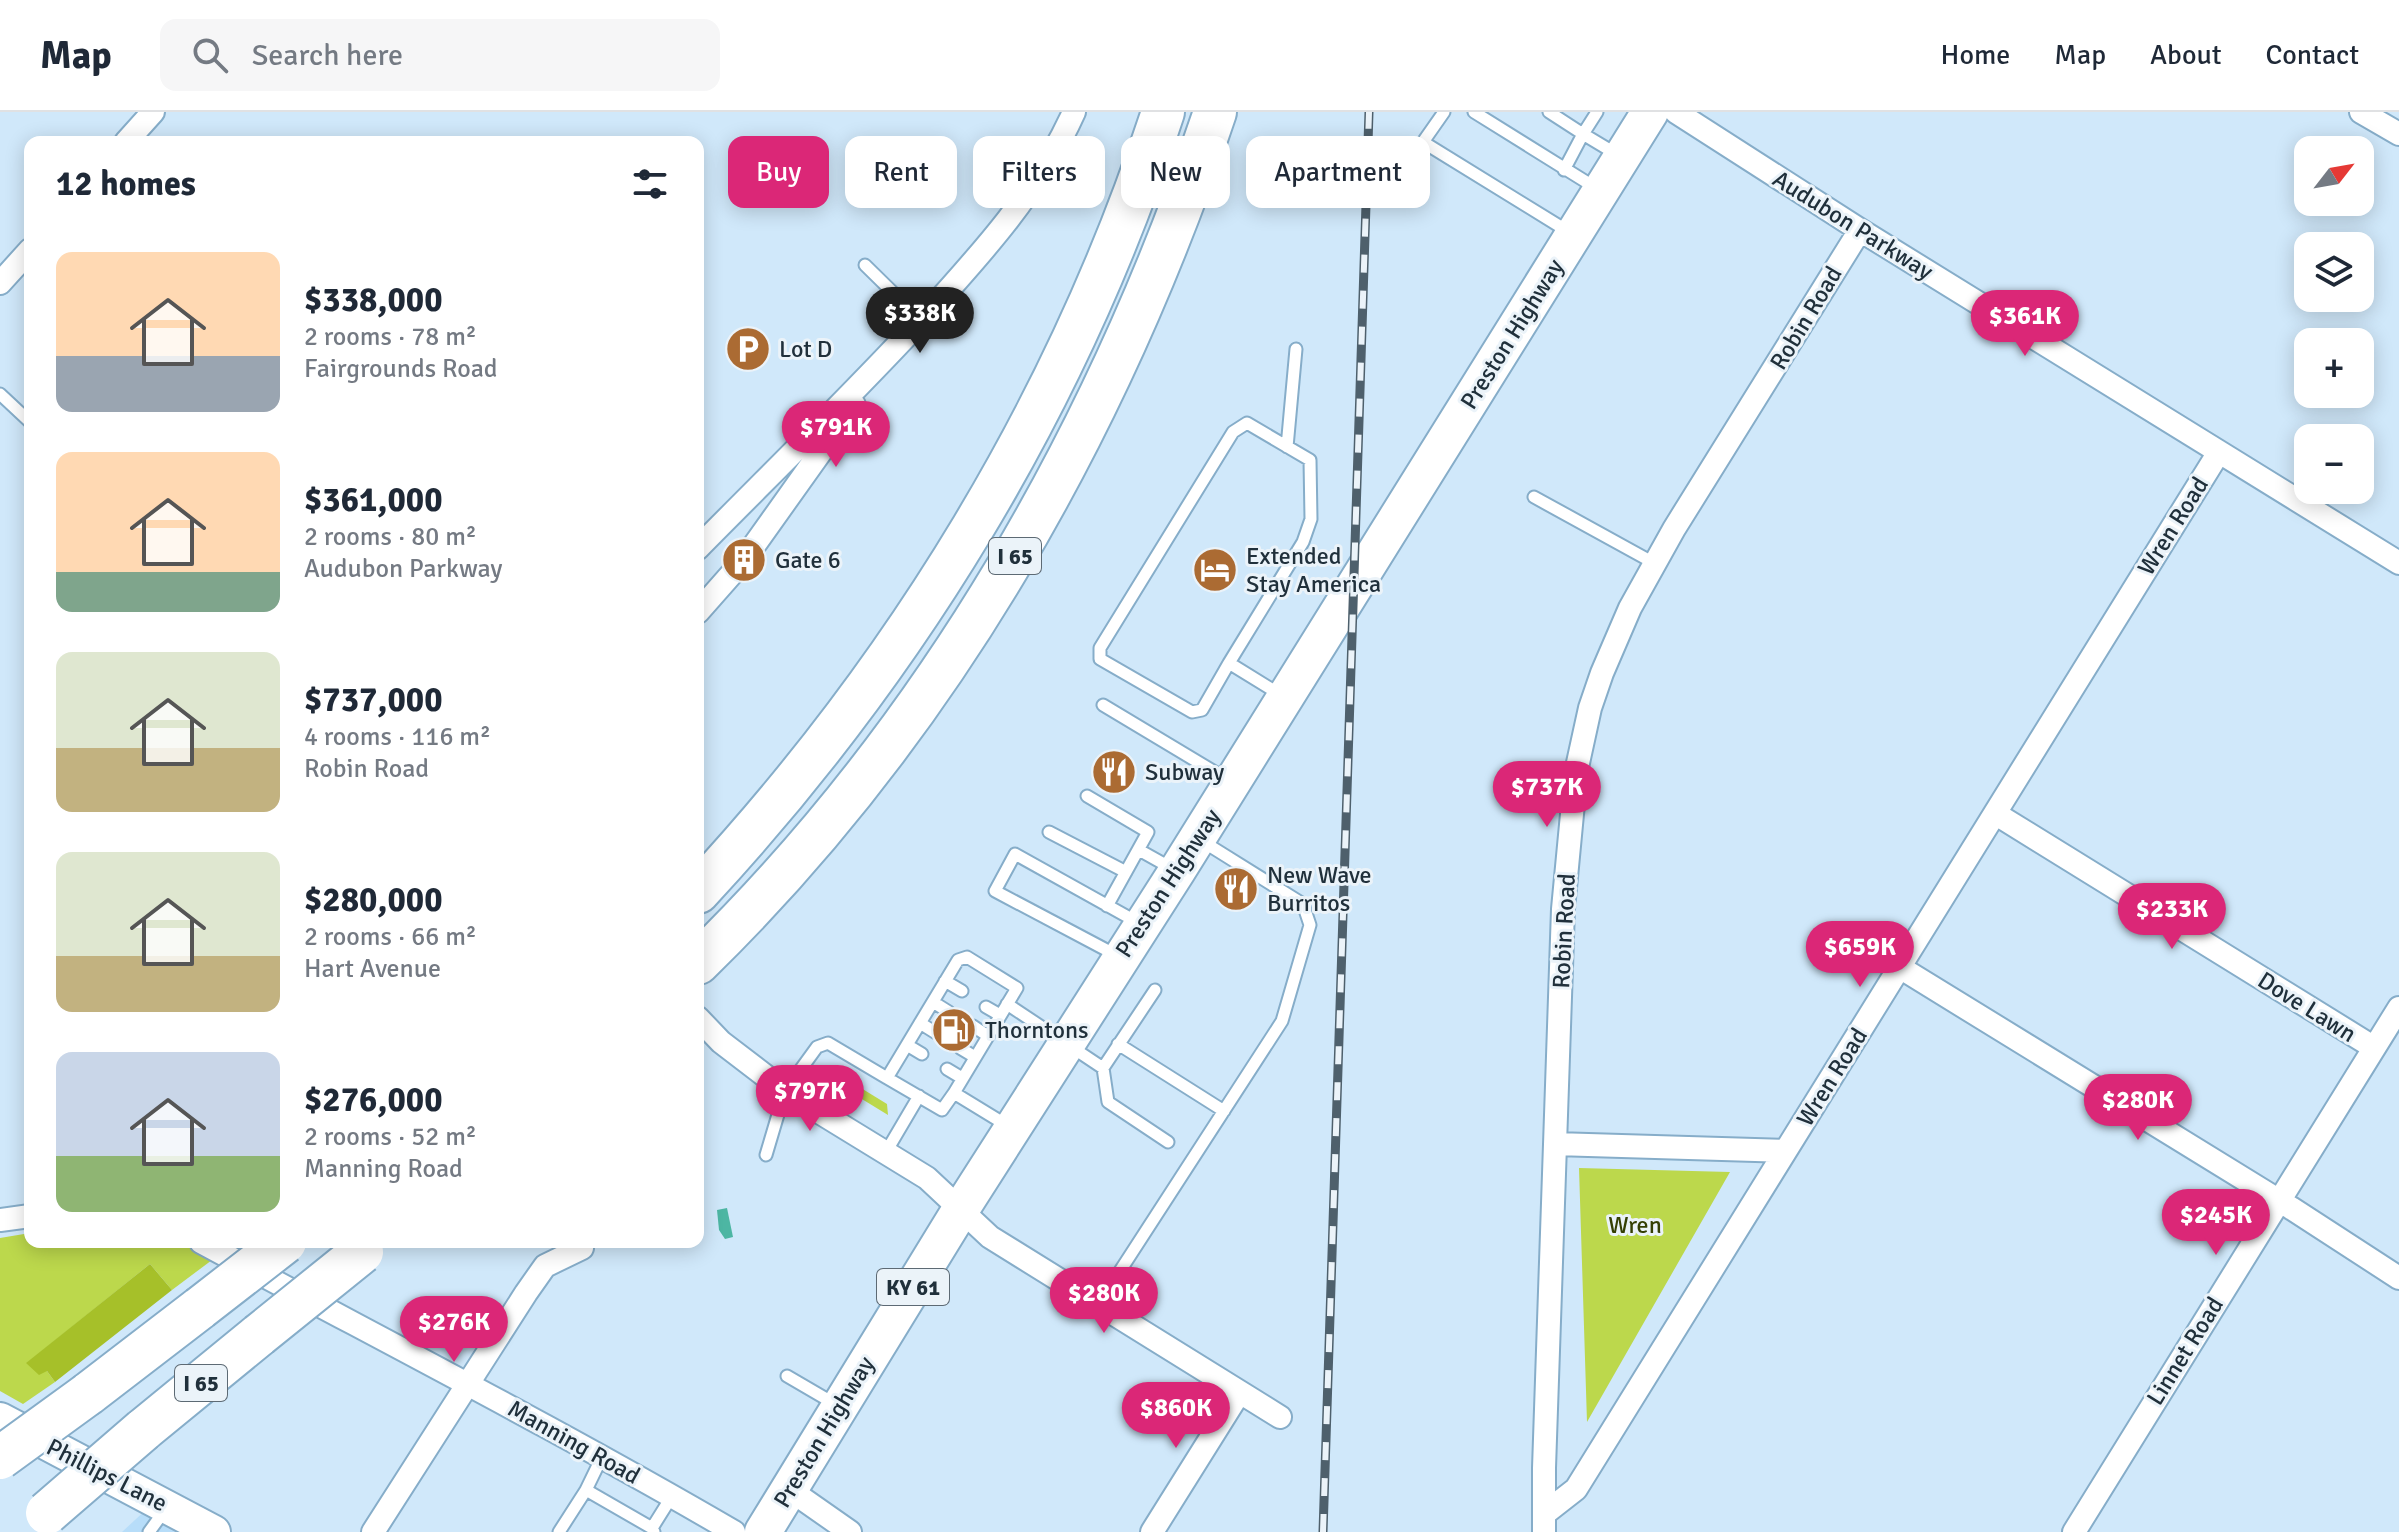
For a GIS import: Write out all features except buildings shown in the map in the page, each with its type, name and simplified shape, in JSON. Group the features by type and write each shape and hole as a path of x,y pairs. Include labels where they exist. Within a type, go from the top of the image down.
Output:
{"highway":[{"name":"I 65","path":"704,886 758,828 827,744 892,656 960,551 1037,415 1093,297 1123,227 1163,112"},
{"name":"I 65","path":"708,953 814,838 883,752 947,663 1007,571 1059,478 1119,357 1183,204 1215,112"},
{"name":"I 65","path":"0,1458 277,1248"},
{"name":"I 65","path":"37,1522 143,1430 367,1248"}],"main road":[{"name":"Preston Highway","path":"763,1532 961,1209 1177,871 1650,112"},
{"name":"Phillips Lane","path":"0,1419 214,1532"}],"street":[{"path":"131,136 153,112"},
{"path":"704,541 893,351 995,239 1060,144 1074,112"},
{"name":"Audubon Parkway","path":"1676,112 1860,230 2399,563"},
{"path":"2361,112 2399,134"},
{"name":"Robin Road","path":"1544,1523 1563,909 1576,772 1590,708 1630,608 1654,563 1860,230"},
{"path":"0,283 24,257"},
{"path":"704,605 743,561 893,351"},
{"name":"Wren Road","path":"1544,1523 1576,1489 2219,452"},
{"name":"Dove Lawn","path":"1996,814 2373,1047"},
{"path":"1901,968 2399,1278"},
{"name":"Linnet Road","path":"2074,1532 2399,1008"},
{"path":"704,1024 721,1042 785,1091 927,1178 990,1237 1280,1417"},
{"path":"1555,1144 1785,1151"},
{"path":"0,1220 24,1217"},
{"name":"Manning Road","path":"212,1248 386,1343 469,1383 734,1532"},
{"path":"373,1532 545,1266 582,1248"},
{"path":"1152,1532 1239,1393"},
{"path":"790,1490 850,1532"}],"lane":[{"path":"1444,112 1423,142 1573,234"},
{"path":"1474,112 1601,191"},
{"path":"1549,112 1622,157"},
{"path":"1564,170 1597,112"},
{"path":"865,265 921,320"},
{"path":"1287,447 1296,349"},
{"path":"0,394 24,416"},
{"path":"1247,423 1310,460 1311,519 1303,542 1229,663 1202,710 1192,712 1100,659 1100,648 1233,432 1247,423"},
{"path":"1534,497 1654,563"},
{"path":"1229,663 1285,697"},
{"path":"1103,705 1232,782"},
{"path":"1087,796 1148,832 1107,906"},
{"path":"1049,832 1126,872"},
{"path":"1098,1305 1282,1021 1310,925 1303,904 1197,838"},
{"path":"1139,850 1177,871"},
{"path":"1120,957 995,891 1015,854 1141,925"},
{"path":"766,1155 785,1091 817,1047 828,1043 887,1078 919,1096 942,1110 1017,988 967,957 958,960 887,1078"},
{"path":"945,981 962,991"},
{"path":"1155,990 1103,1068 1108,1102 1168,1142"},
{"path":"933,1002 949,1012"},
{"path":"1007,1004 1103,1068"},
{"path":"986,1007 1000,1015"},
{"path":"920,1023 936,1033"},
{"path":"973,1026 988,1036"},
{"path":"1118,1044 1224,1111"},
{"path":"907,1045 922,1054"},
{"path":"960,1048 975,1057"},
{"path":"947,1069 962,1078"},
{"path":"954,1093 1012,1128"},
{"path":"886,1152 919,1096"},
{"path":"787,1376 840,1407"},
{"path":"559,1532 586,1490 602,1457"},
{"path":"586,1490 653,1530 672,1496"},
{"path":"149,1532 167,1506"}],"shaded area":[{"path":"727,1208 733,1237 725,1239 719,1230 717,1210"},
{"path":"149,1507 194,1532 122,1532"}],"green space":[{"path":"830,1069 887,1104 888,1115 821,1074"},
{"name":"Wren","path":"1579,1168 1730,1172 1587,1422"},
{"path":"24,1234 24,1248 199,1248 216,1257 172,1290 150,1264 27,1363 47,1371 55,1382 23,1404 0,1391 0,1238"},
{"path":"150,1264 172,1290 55,1382 47,1371 39,1375 26,1363"}],"railway":[{"path":"1323,1532 1369,112"}],"place":[{"name":"Lot D","path":"748,349"},
{"name":"Gate 6","path":"744,560"},
{"name":"Extended Stay America","path":"1215,570"},
{"name":"Subway","path":"1114,772"},
{"name":"New Wave Burritos","path":"1236,889"},
{"name":"Thorntons","path":"954,1030"}]}
